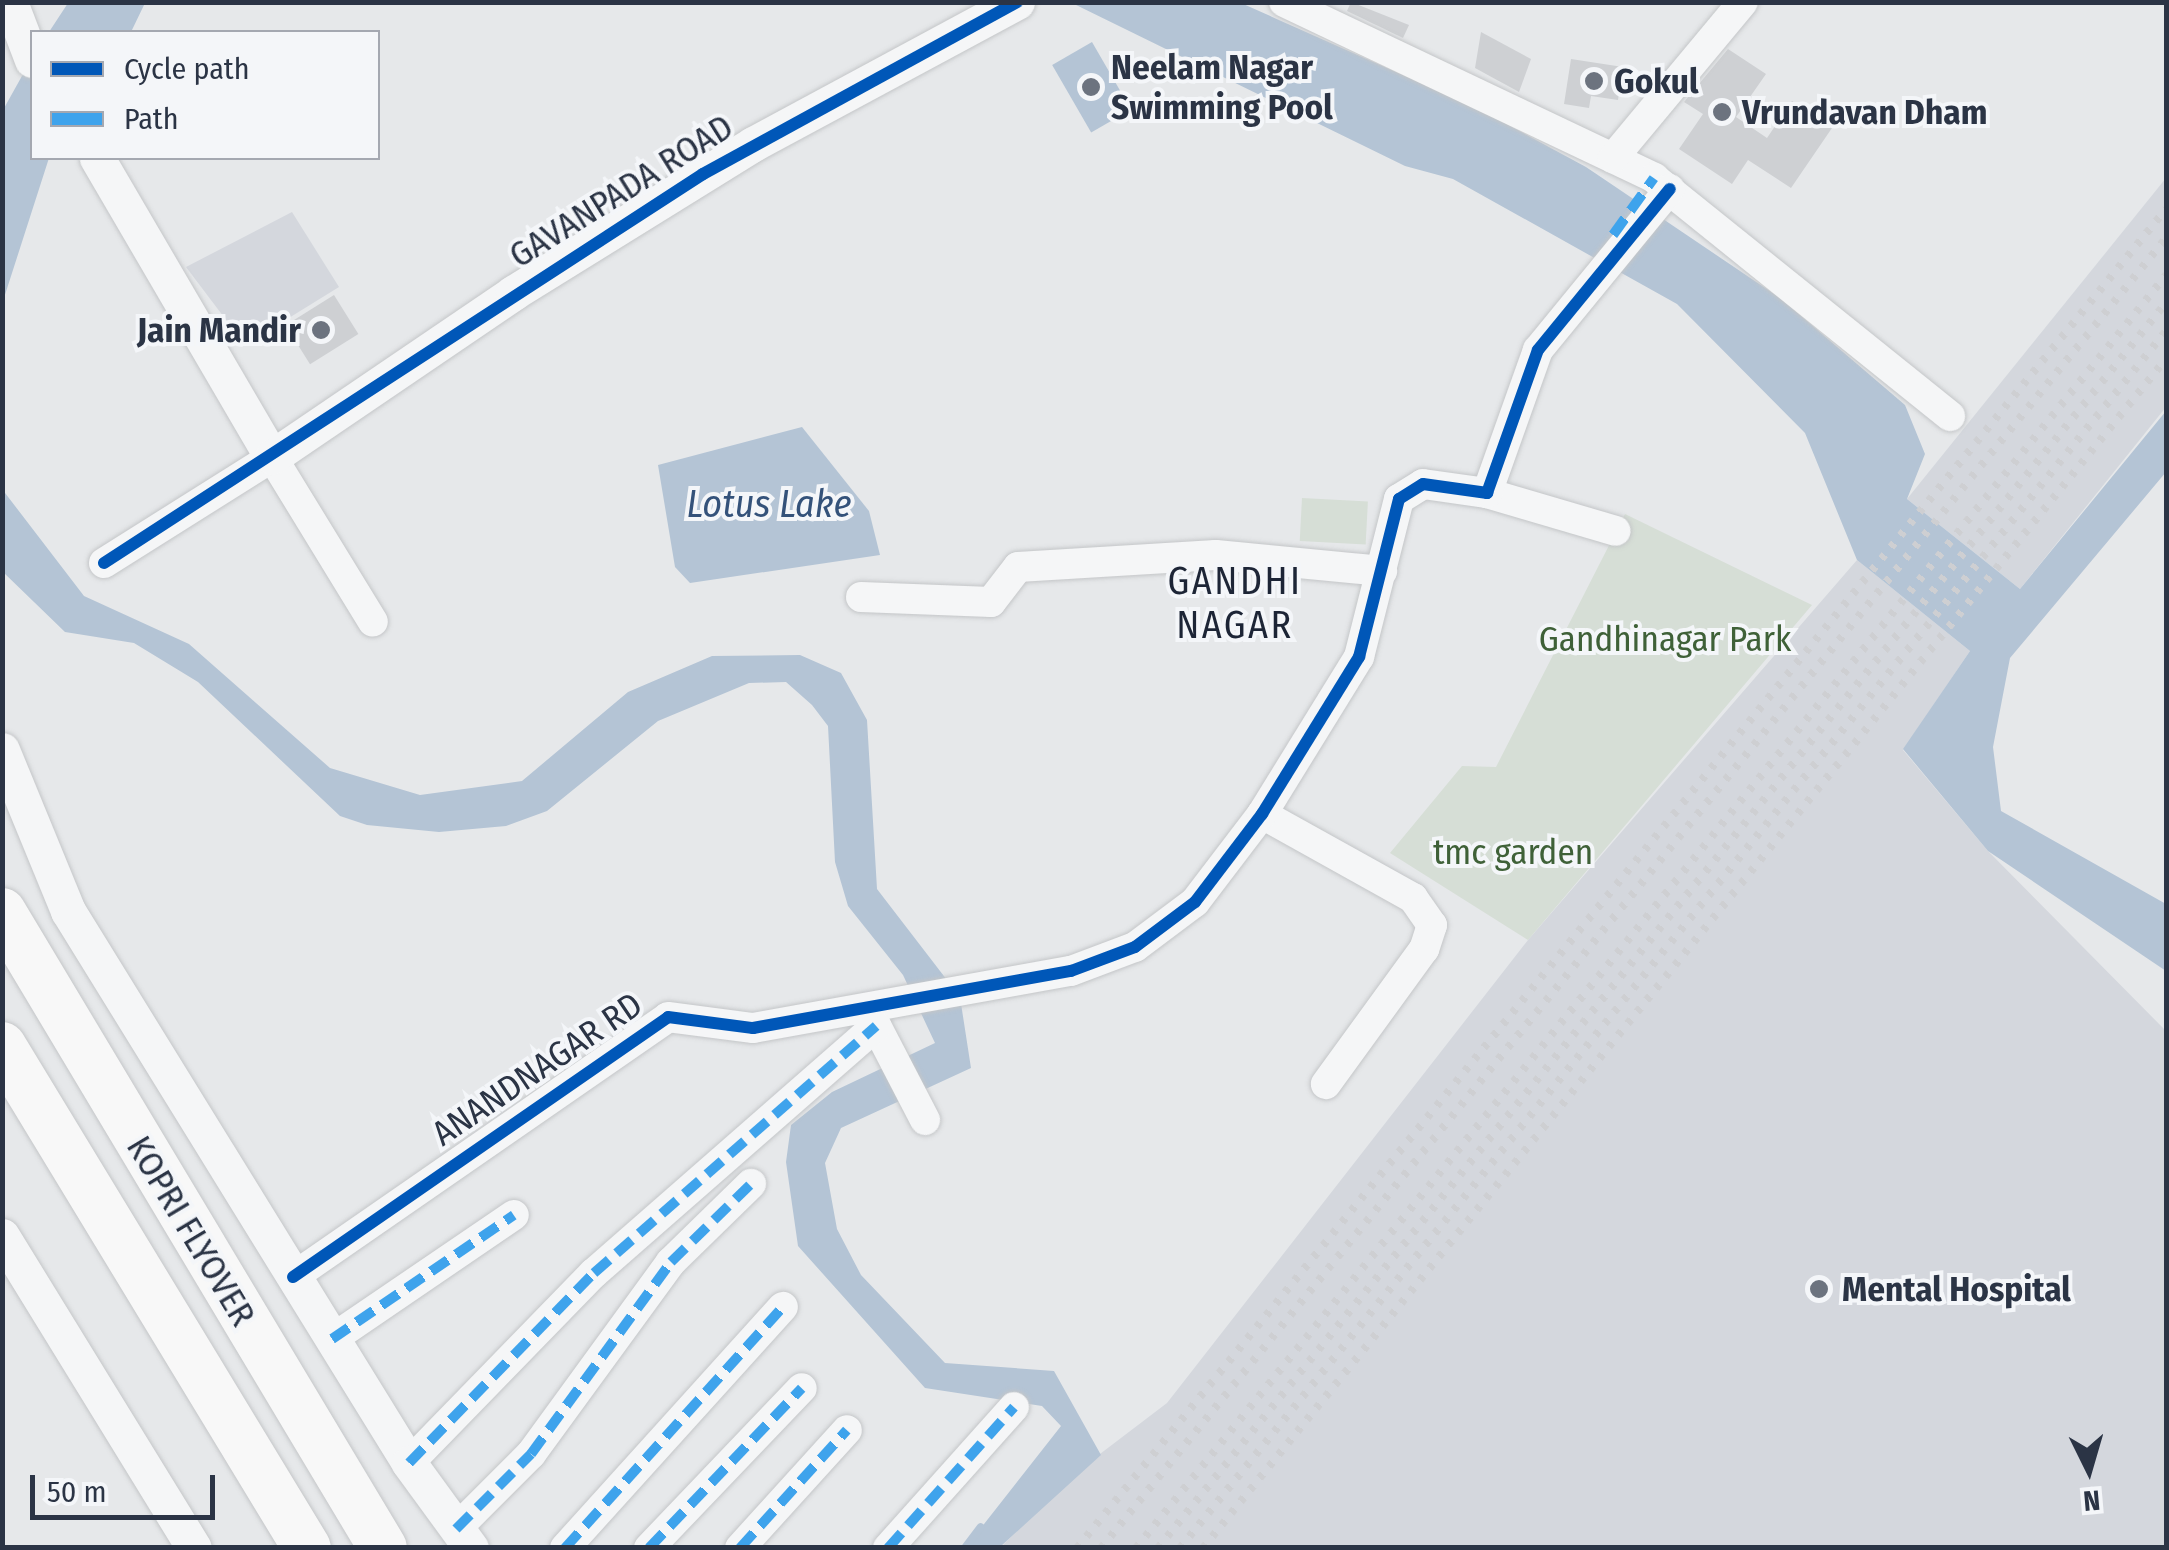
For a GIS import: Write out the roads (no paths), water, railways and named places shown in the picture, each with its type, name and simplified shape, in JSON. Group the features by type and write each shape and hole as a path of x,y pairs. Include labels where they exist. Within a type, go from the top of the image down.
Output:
{"highway":[{"name":"KOPRI FLYOVER","path":"2,912 383,1548"},
{"name":"KOPRI FLYOVER","path":"2,1046 306,1548"}],"street":[{"path":"10,2 30,55"},
{"name":"GAVANPADA ROAD","path":"272,458 736,154 1016,2"},
{"path":"1284,2 1613,158 1950,416"},
{"path":"1613,158 1743,2"},
{"path":"97,160 373,622"},
{"path":"1616,531 1487,493 1526,370 1662,199"},
{"path":"104,563 272,458"},
{"name":"ANANDNAGAR RD","path":"293,1276 668,1017 753,1028 870,1014 912,998 962,987 1071,971 1135,947 1195,902 1262,814 1359,657 1409,489 1487,493"},
{"path":"861,597 991,602 1018,567 1216,555 1382,571"},
{"path":"2,750 68,911 409,1463 464,1538 671,1262 751,1184"},
{"path":"1262,814 1414,898 1432,925 1424,949 1326,1084"},
{"path":"409,1463 594,1273 870,1014 926,1120"},
{"path":"332,1339 514,1215"},
{"path":"2,1236 194,1548"},
{"path":"565,1548 784,1307"},
{"path":"649,1548 802,1388"},
{"path":"888,1548 1014,1407"},
{"path":"740,1548 847,1430"}],"water":[{"path":"68,2 145,3 132,30 50,30"},
{"path":"1072,3 1241,3 1479,109 1586,167 1780,298 1905,405 1925,454 1907,499 2020,589 2166,411 2166,472 2010,658 1993,747 2001,811 2166,904 2166,971 1988,851 1903,749 1970,651 1857,560 1805,433 1677,304 1453,179 1405,166"},
{"name":"Neelam Nagar Swimming Pool","path":"1092,42 1131,110 1091,133 1052,65"},
{"path":"30,62 30,160 48,160 3,301 3,110"},
{"name":"Lotus Lake","path":"802,427 869,511 880,555 690,583 675,567 658,465"},
{"path":"2,489 84,596 189,644 330,768 420,795 522,781 628,692 712,656 800,655 841,673 867,720 877,889 960,997 971,1068 841,1128 825,1163 837,1229 861,1275 945,1363 1054,1371 1101,1455 1000,1547 966,1547 1061,1426 1042,1406 925,1388 798,1246 786,1162 791,1125 832,1092 935,1043 903,975 848,906 835,862 828,726 786,682 749,683 658,721 547,811 506,826 439,832 367,825 340,816 198,682 134,643 65,632 3,572"}],"waterway":[{"path":"965,1548 981,1527"}],"railway":[{"path":"1077,1548 2166,209"},
{"path":"1101,1548 2166,238"},
{"path":"1136,1548 2166,275"},
{"path":"1158,1548 2166,303"},
{"path":"1180,1548 2166,331"},
{"path":"1203,1548 2166,359"}],"place":[{"name":"Gokul","path":"1594,81"},
{"name":"Neelam Nagar Swimming Pool","path":"1091,87"},
{"name":"Vrundavan Dham","path":"1722,112"},
{"name":"Jain Mandir","path":"321,330"},
{"name":"Mental Hospital","path":"1819,1289"}],"district":[{"name":"GANDHI NAGAR","path":"1235,604"}],"park label":[{"name":"Gandhinagar Park","path":"1665,639"},
{"name":"tmc garden","path":"1513,852"}]}
